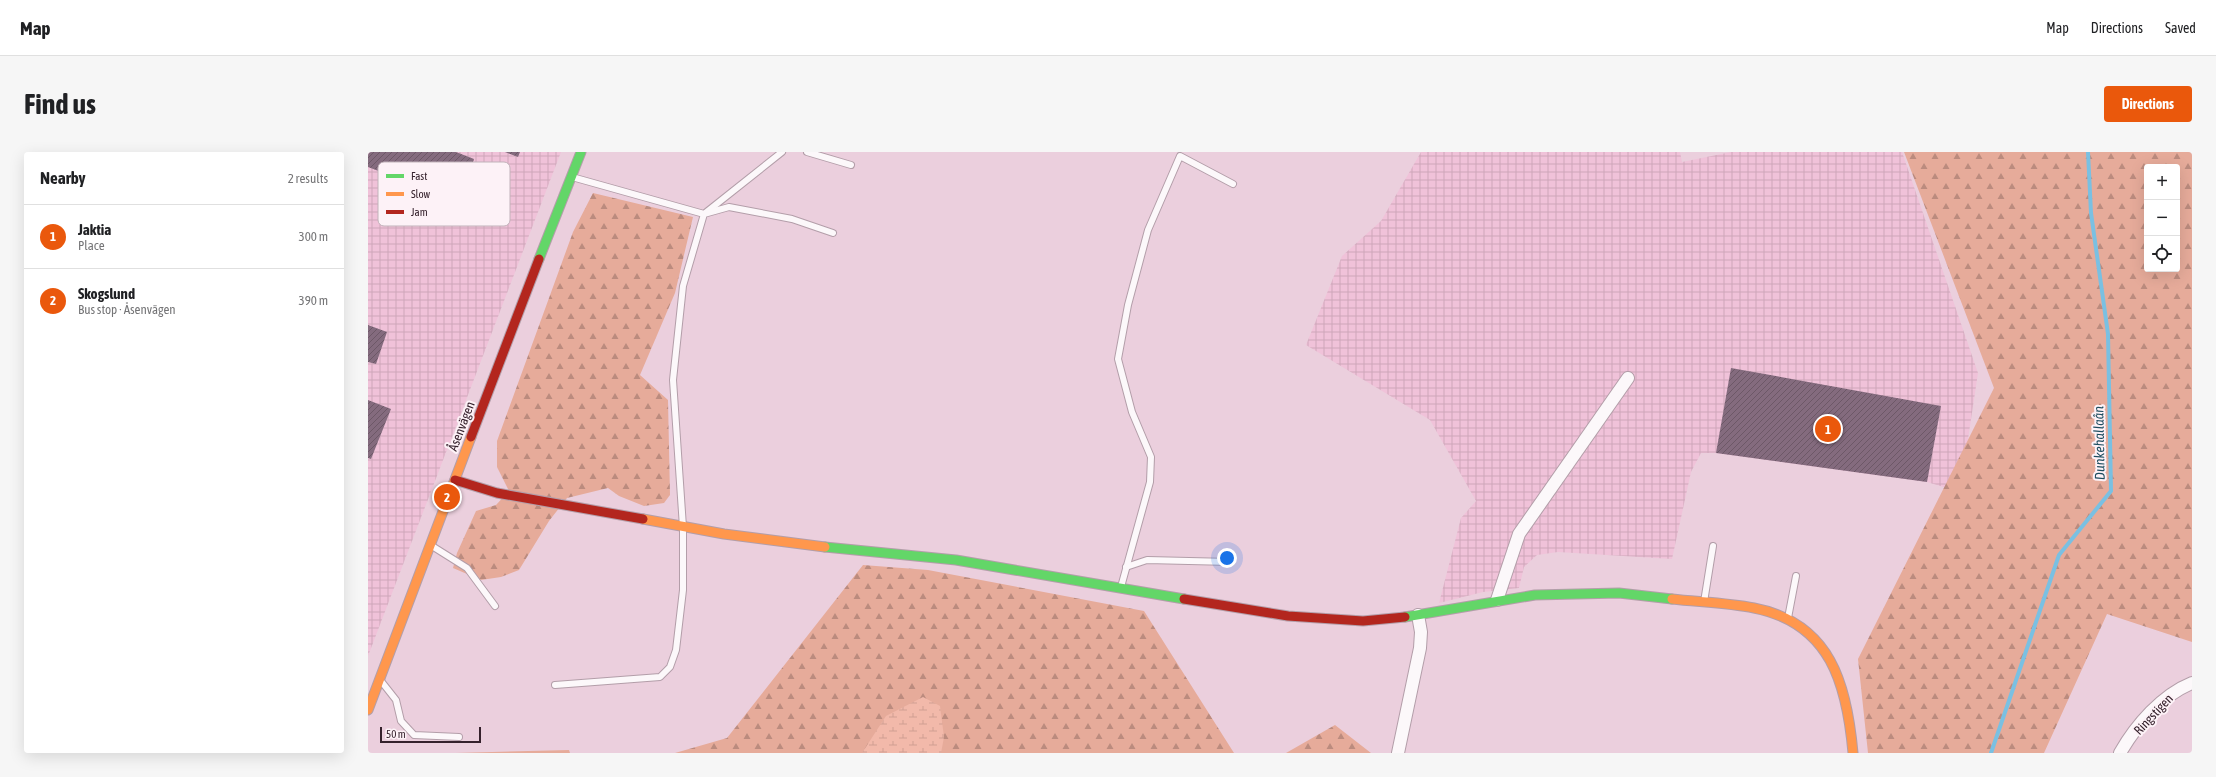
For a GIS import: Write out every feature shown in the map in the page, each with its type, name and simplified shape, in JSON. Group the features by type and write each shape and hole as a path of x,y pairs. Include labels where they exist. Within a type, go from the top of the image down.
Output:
{"street":[{"name":"Åsenvägen","path":"368,710 454,480 581,152"},
{"path":"1497,600 1518,534 1628,378"},
{"path":"454,480 497,493 684,527 804,545 956,560 1013,571 1288,616 1363,621 1418,615 1497,600 1535,595 1619,593 1754,608 1797,624 1818,642 1832,662 1843,690 1851,730 1853,753"},
{"path":"1398,753 1420,648 1421,632 1418,615"},
{"name":"Ringstigen","path":"2120,753 2148,715 2176,689 2192,683"}],"lane":[{"path":"555,685 660,677 670,668 680,629 683,590 684,527 673,380 683,286 704,214 782,152"},
{"path":"807,152 851,165"},
{"path":"1120,588 1150,482 1152,457 1132,412 1118,359 1128,305 1148,230 1180,156 1233,184"},
{"path":"571,176 704,214 729,207 792,220 833,233"},
{"path":"430,545 467,568 495,606"},
{"path":"1704,602 1713,546"},
{"path":"1126,567 1147,560 1232,562"},
{"path":"1787,620 1796,576"},
{"path":"380,680 396,700 401,721 414,735 459,737"}],"shaded area":[{"path":"368,152 561,152 368,656"},
{"path":"1421,152 1680,152 1682,162 1731,152 1902,152 1978,373 1960,492 1927,482 1716,453 1701,453 1691,472 1672,559 1558,552 1537,555 1524,567 1519,588 1483,592 1439,603 1461,518 1476,501 1430,420 1306,345 1342,256 1381,221"}],"green space":[{"path":"1904,152 2192,152 2192,642 2107,614 2044,753 1868,753 1858,659 1994,388"},
{"path":"593,193 693,217 675,293 640,375 668,400 670,495 664,503 644,506 619,496 608,488 567,498 549,521 519,570 501,577 481,580 453,568 457,553 476,511 496,505 509,491 497,467 497,441 573,232"},
{"path":"863,565 928,570 1144,611 1234,753 675,753 727,738"},
{"path":"923,697 940,706 944,737 941,753 862,753 886,716"},
{"path":"1335,725 1371,753 1286,753"},
{"path":"569,750 570,753 455,753"}],"building":[{"path":"368,152 456,152 474,159 473,162 378,162 378,171 368,167"},
{"path":"505,152 520,152 518,157"},
{"path":"368,325 387,332 376,364 368,362"},
{"path":"1731,368 1941,406 1927,482 1716,453"},
{"path":"368,400 391,409 371,459 368,458"}],"waterway":[{"name":"Dunkehallaån","path":"1991,753 2059,555 2111,491 2108,334 2091,213 2088,152"}],"traffic: fast":[{"path":"539,259 581,152"},
{"path":"825,547 956,560 1184,599"},
{"path":"1405,617 1535,595 1619,593 1672,599"}],"traffic: slow":[{"path":"368,710 471,437"},
{"path":"643,519 724,534 825,547"},
{"path":"1672,599 1754,608 1780,616 1801,627 1818,643 1830,661 1839,681 1846,704 1853,753"}],"traffic: jam":[{"path":"471,437 539,259"},
{"path":"455,480 497,493 643,519"},
{"path":"1184,599 1288,616 1363,621 1405,617"}],"place":[{"name":"Jaktia","path":"1828,429"},
{"name":"Skogslund","path":"447,497"}]}
